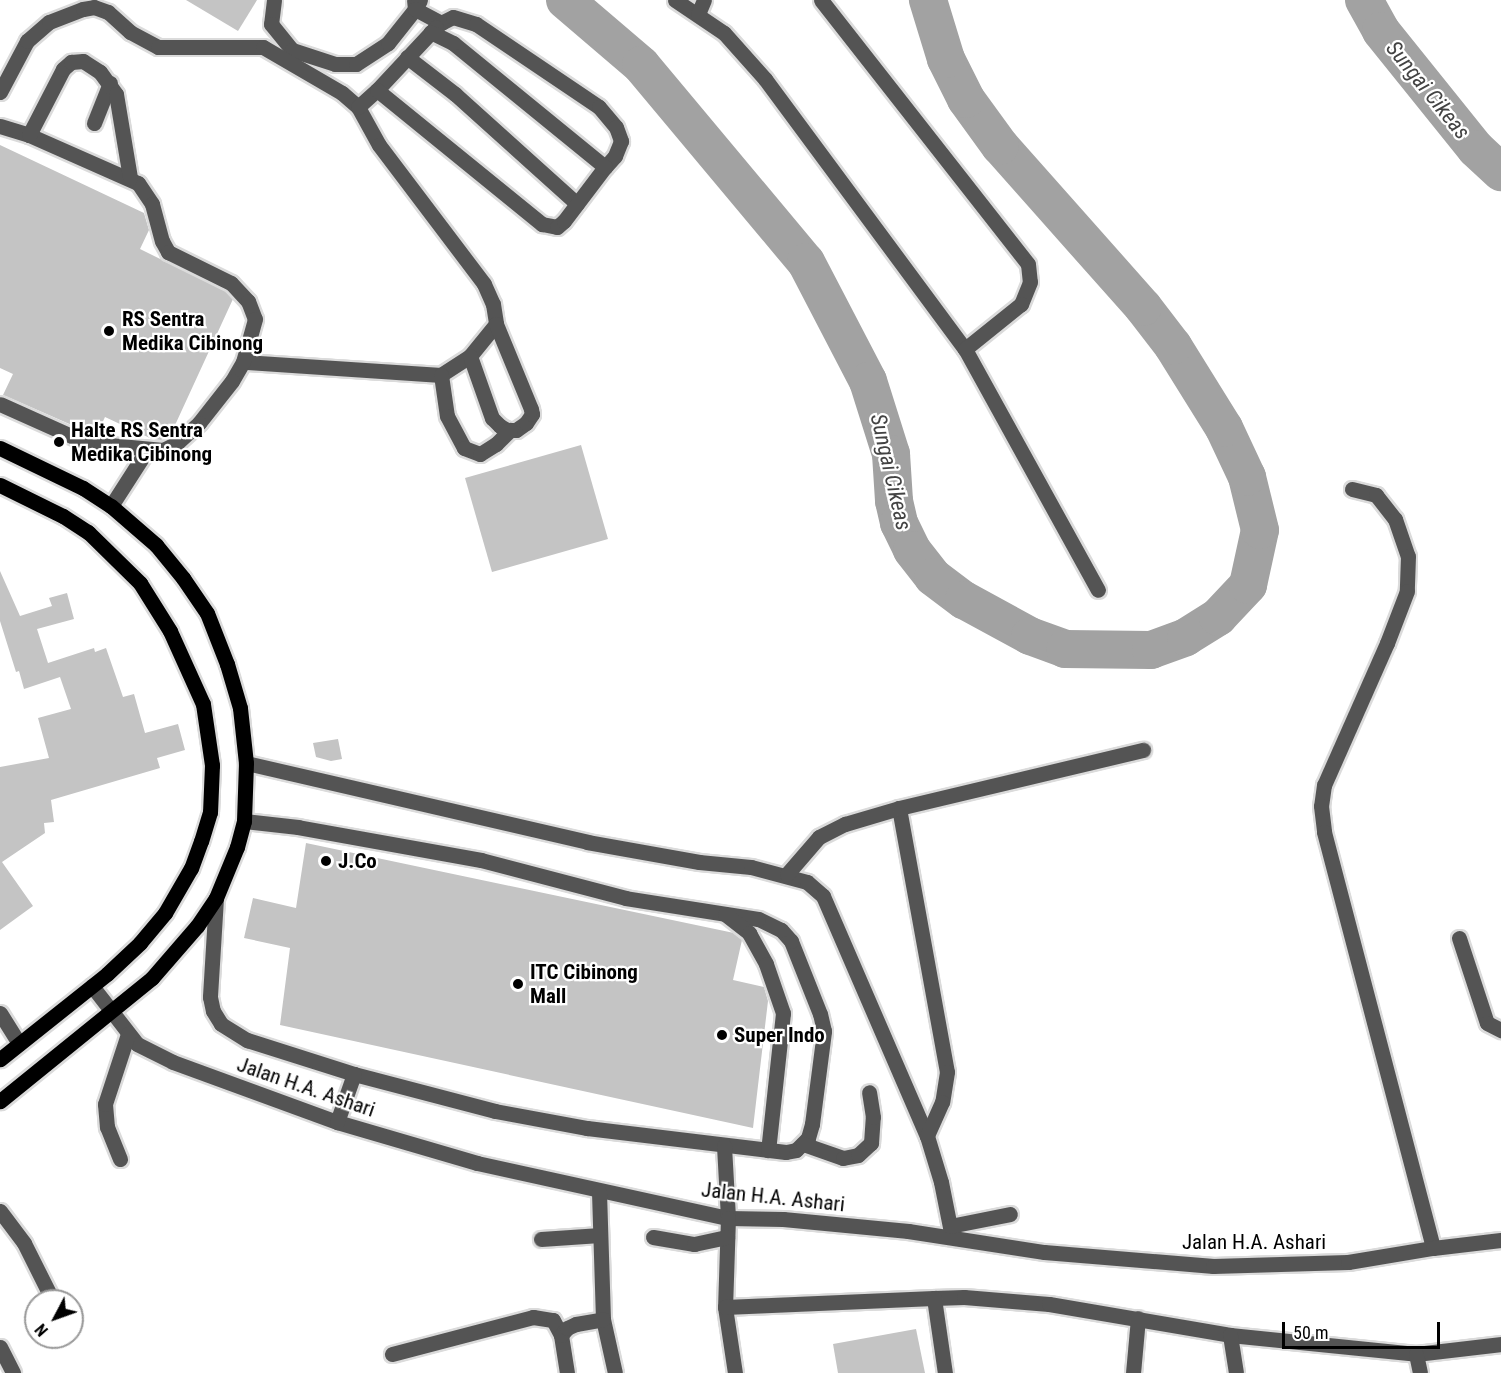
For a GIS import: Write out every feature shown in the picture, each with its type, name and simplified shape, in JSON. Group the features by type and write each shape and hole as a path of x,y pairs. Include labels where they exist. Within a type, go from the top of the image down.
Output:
{"main road":[{"path":"0,448 83,488 111,507 156,545 183,578 207,613 227,664 240,708 246,763 244,815 229,870 216,898 180,948 152,978 0,1101"},
{"path":"0,485 63,516 88,532 140,583 170,631 203,704 212,765 210,812 191,868 165,913 140,943 92,986 0,1059"}],"street":[{"path":"263,47 271,24 274,0"},
{"path":"675,0 701,7 765,79 965,349 1098,590"},
{"path":"821,0 1029,264 1030,282 1022,304 965,349"},
{"path":"271,24 292,51 335,64 356,64 388,43 417,3 435,28 605,167"},
{"path":"0,92 27,40 37,30 49,22 94,7 108,12 130,32 158,47 263,47 342,93 358,107 379,145 484,284 493,304 496,324 532,414 526,423 516,430 510,430 500,426 492,418 470,356"},
{"path":"358,107 435,28 453,17 476,24 599,107 616,128 621,141 615,156 557,228 542,224 377,90"},
{"path":"407,57 455,94 577,204"},
{"path":"29,135 63,69 71,62 83,61 100,72 116,94 130,178"},
{"path":"94,123 110,83"},
{"path":"0,126 29,135 138,183 152,204 162,241 168,252 231,283 248,301 255,319 243,362 220,397 186,436 163,450 87,443 0,404"},
{"path":"243,362 441,375 470,356 496,324"},
{"path":"441,375 447,416 464,448 480,454 496,444 510,430"},
{"path":"111,507 147,450"},
{"path":"1352,489 1376,495 1395,519 1408,556 1407,591 1387,643 1324,785 1321,806 1324,832 1433,1248"},
{"path":"787,874 819,837 832,828 899,808 1143,750"},
{"path":"246,763 587,842 787,874 807,882 823,897 927,1136 941,1182 951,1231 1010,1214"},
{"path":"899,808 947,1072 942,1102 927,1136"},
{"path":"216,898 210,997 213,1011 221,1024 247,1040 354,1074 495,1111 587,1128 786,1152 803,1144 812,1124 824,1031 820,1014 791,941 781,930 758,919 722,911 626,898 481,860 244,815"},
{"path":"722,911 749,933 766,964 783,1013 768,1150"},
{"path":"1459,938 1487,1023 1501,1030"},
{"name":"Jalan H.A. Ashari","path":"92,986 128,1034 148,1052 337,1122 477,1163 599,1192 728,1218 951,1231 1044,1252 1213,1266 1348,1262 1501,1240"},
{"path":"0,1013 19,1043"},
{"path":"120,1159 107,1127 105,1104 128,1034"},
{"path":"337,1122 354,1074"},
{"path":"803,1144 843,1158 858,1155 871,1143 873,1117 869,1092"},
{"path":"724,1146 728,1218 725,1307 735,1373"},
{"path":"599,1192 603,1320 615,1373"},
{"path":"0,1211 24,1243 47,1289"},
{"path":"541,1239 600,1235"},
{"path":"653,1237 694,1244 727,1237"},
{"path":"725,1307 934,1298 1003,1299 1138,1318 1230,1335 1416,1354 1501,1344"},
{"path":"934,1298 945,1373"},
{"path":"392,1354 533,1317 553,1320 561,1335 567,1373"},
{"path":"1132,1373 1138,1318"},
{"path":"561,1335 567,1328 576,1324 603,1320"},
{"path":"1230,1335 1236,1373"},
{"path":"0,1347 14,1373"},
{"path":"1416,1354 1420,1373"}],"building":[{"path":"186,0 257,0 238,31"},
{"name":"RS Sentra Medika Cibinong","path":"0,145 144,213 149,230 140,249 225,291 233,299 170,436 161,440 152,439 105,417 97,434 90,433 3,395 13,374 0,368"},
{"path":"581,445 608,539 492,572 465,478"},
{"path":"0,571 20,616 52,606 49,598 67,593 74,619 37,629 48,663 94,648 95,652 106,648 123,697 134,694 145,733 178,724 185,750 157,758 160,768 51,800 54,822 44,823 45,833 2,862 33,906 0,930 0,767 49,758 38,718 71,709 60,677 24,689 19,671 16,672 0,621"},
{"path":"338,739 342,759 331,761 316,757 313,743"},
{"name":"ITC Cibinong Mall","path":"306,843 734,933 742,940 733,980 764,987 768,1001 753,1128 280,1025 290,948 244,938 253,898 296,908"},
{"path":"916,1329 925,1373 838,1373 833,1344"}],"waterway":[{"name":"Sungai Cikeas","path":"565,0 641,65 806,262 868,381 891,454 894,501 899,523 912,550 933,577 964,600 1030,636 1065,649 1151,650 1186,637 1218,617 1248,585 1260,530 1247,477 1224,428 1173,346 1143,307 1000,146 966,99 946,59 928,0"},
{"name":"Sungai Cikeas","path":"1364,0 1381,31 1476,149 1501,172"}],"place":[{"name":"RS Sentra Medika Cibinong","path":"109,331"},
{"name":"Halte RS Sentra Medika Cibinong","path":"59,442"},
{"name":"J.Co","path":"326,861"},
{"name":"ITC Cibinong Mall","path":"518,984"},
{"name":"Super Indo","path":"722,1035"}]}
